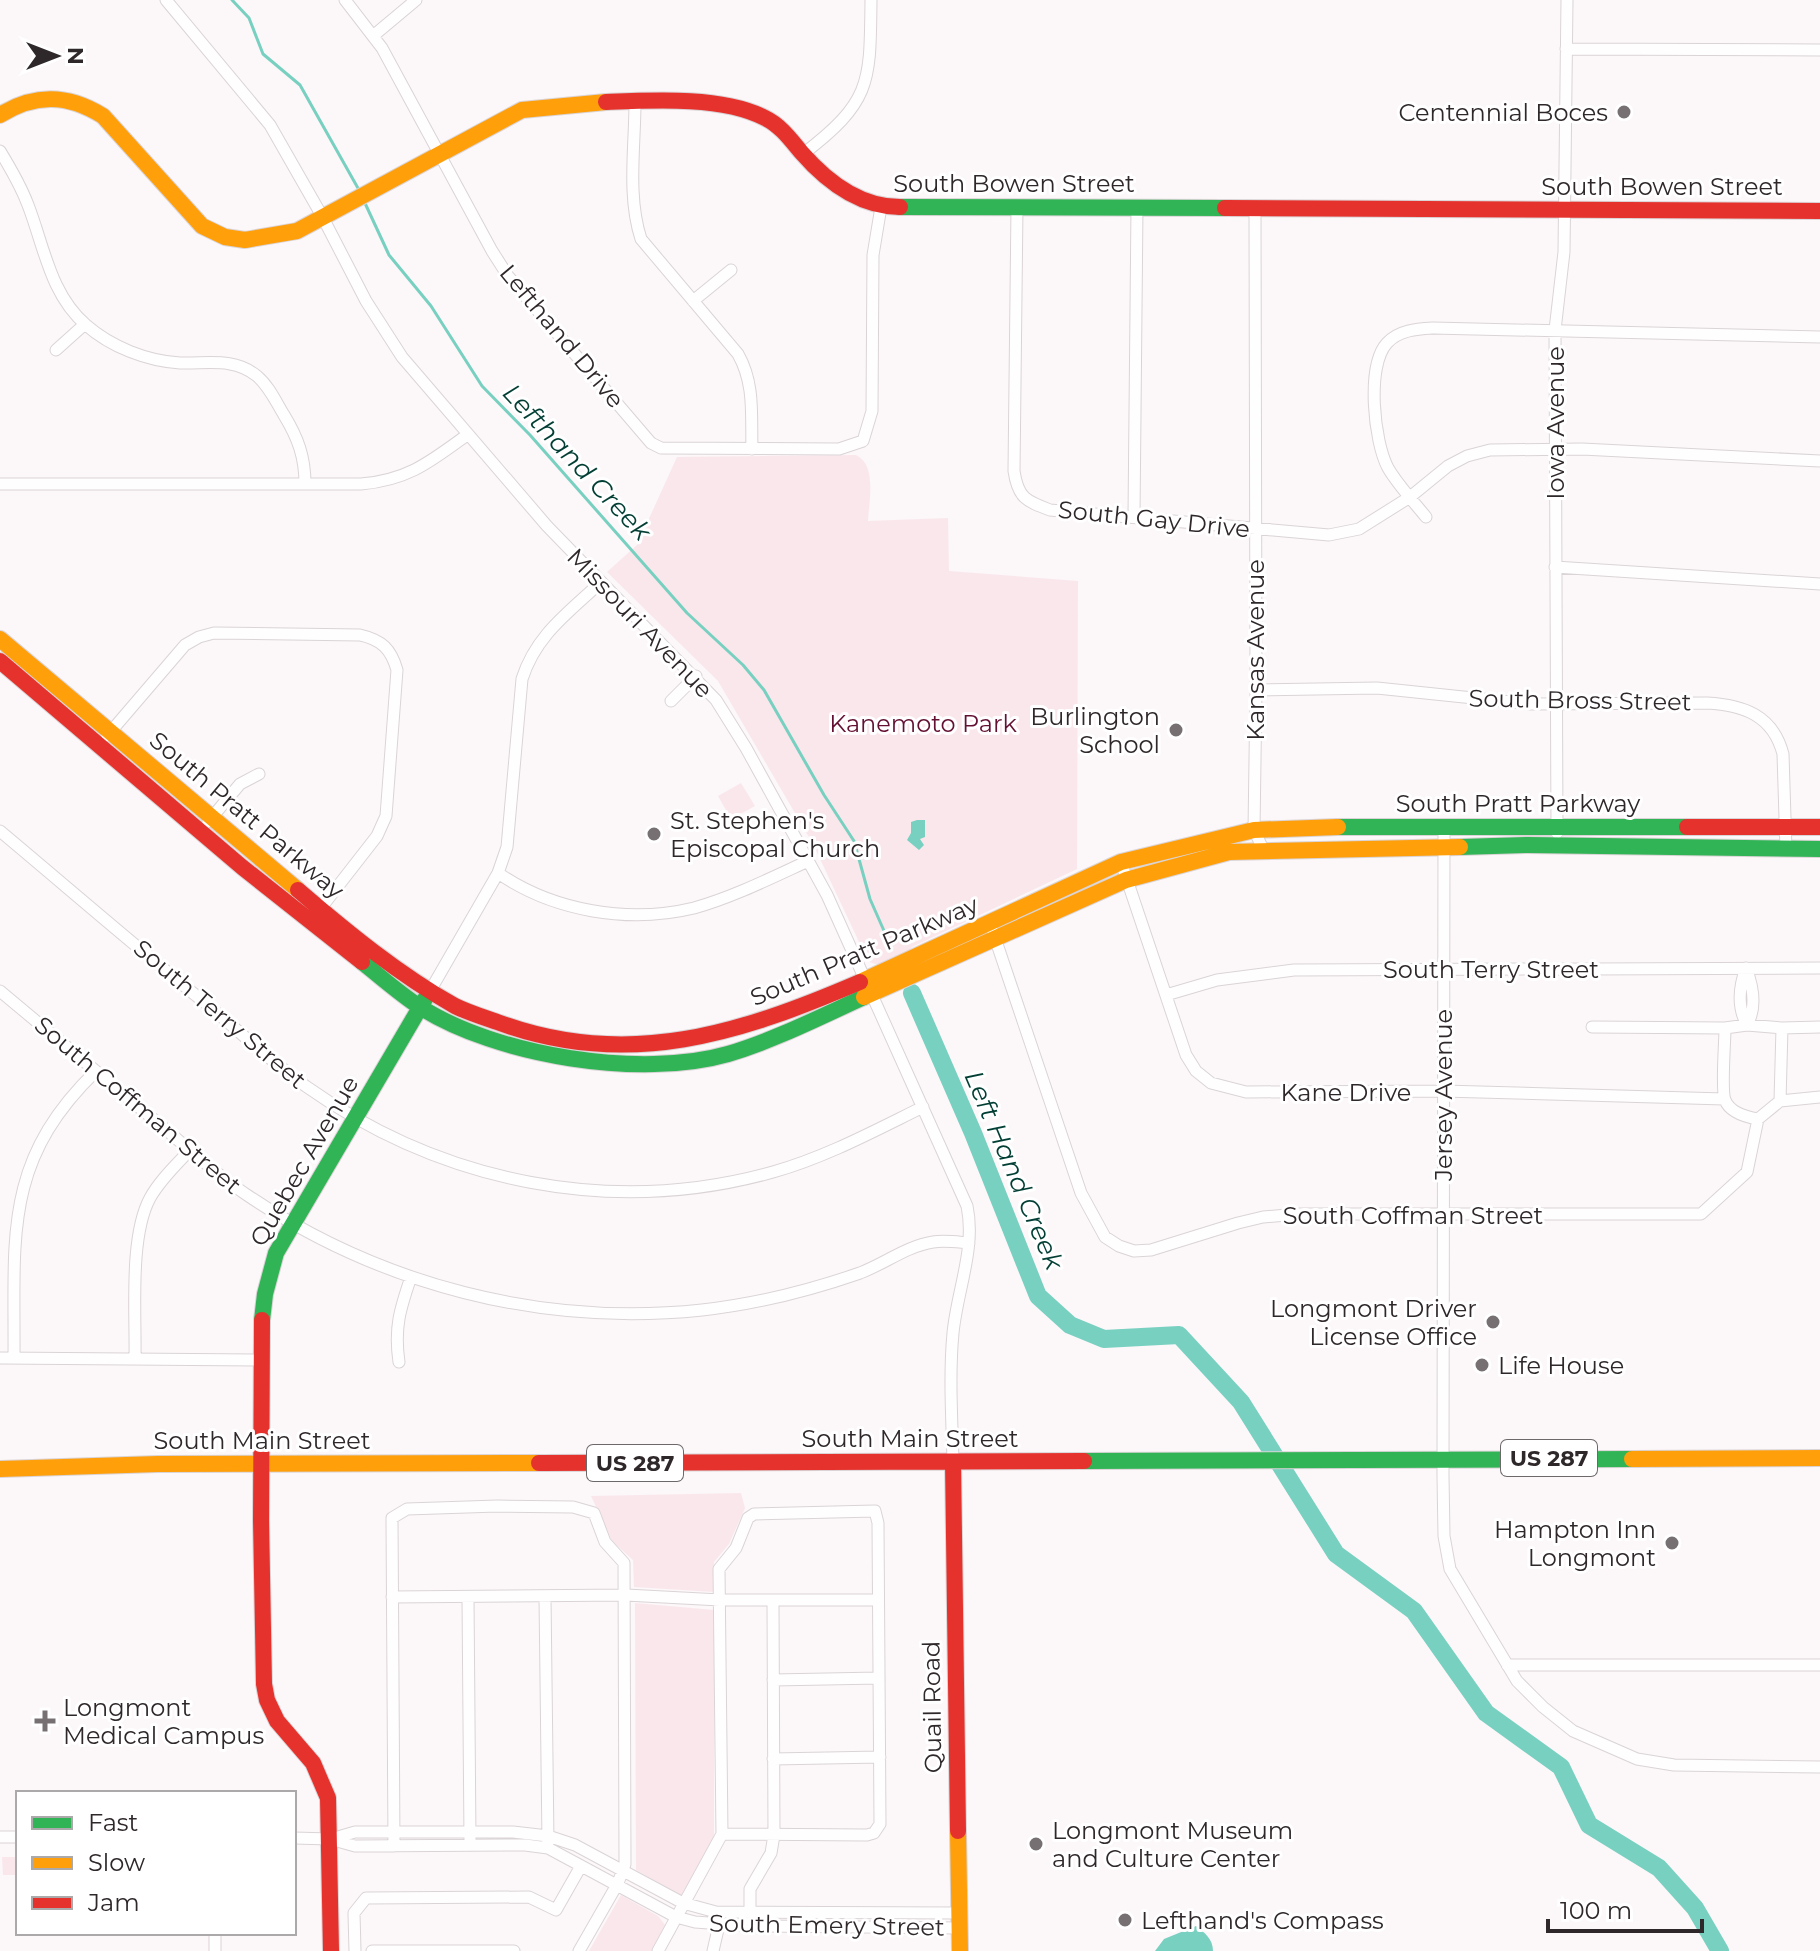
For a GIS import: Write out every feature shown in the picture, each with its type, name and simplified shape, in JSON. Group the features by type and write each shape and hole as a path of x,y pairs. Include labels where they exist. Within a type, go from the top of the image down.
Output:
{"street":[{"name":"Missouri Avenue","path":"166,0 270,125 383,330 467,435 547,526 716,700 827,895 967,1206 969,1243 953,1330 953,1462"},
{"name":"Lefthand Drive","path":"345,0 373,36 508,276 651,443 666,449 839,449 863,441 872,411 873,255 881,207"},
{"path":"373,36 416,0"},
{"path":"803,154 847,116 859,98 870,60 871,0"},
{"name":"Iowa Avenue","path":"1557,846 1555,330 1564,252 1567,0"},
{"path":"1566,49 1820,50"},
{"name":"South Bowen Street","path":"0,115 31,99 70,99 88,105 103,116 202,226 225,237 245,240 297,231 522,110 544,104 635,102 705,103 750,110 766,117 785,132 819,172 840,189 881,207 1820,211"},
{"path":"635,102 635,222 641,239 738,354 747,370 751,386 752,449"},
{"path":"0,151 29,206 53,279 85,324 106,338 151,358 180,363 225,362 243,367 255,375 265,384 297,439 305,466 305,484"},
{"name":"South Gay Drive","path":"1017,207 1014,471 1016,484 1024,498 1050,510 1329,535 1359,529 1410,497 1448,466 1467,456 1490,450 1555,449 1820,461"},
{"path":"1134,517 1137,207"},
{"name":"Kansas Avenue","path":"1255,208 1254,830 1263,849"},
{"path":"693,301 731,270"},
{"path":"56,350 85,324"},
{"path":"1426,517 1388,468 1375,425 1376,365 1380,352 1389,341 1416,329 1820,337"},
{"path":"0,484 384,482 406,475 467,435"},
{"path":"1555,567 1820,584"},
{"name":"Quebec Avenue","path":"331,1951 328,1798 312,1762 276,1722 267,1704 262,1627 260,1465 261,1307 266,1279 292,1224 498,873 511,822 522,679 529,658 548,632 601,582"},
{"path":"100,747 185,645 199,637 214,633 360,635 374,638 385,646 397,670 386,816 377,836 315,916"},
{"name":"South Pratt Parkway","path":"2,654 110,732 211,818 315,916 420,1007 455,1025 556,1057 642,1065 727,1054 796,1028 909,961 1126,880 1229,852 1557,846 1820,849"},
{"name":"South Pratt Parkway","path":"2,654 100,747 200,831 315,916 457,1007 514,1028 556,1039 643,1045 741,1028 867,986"},
{"path":"671,701 696,676"},
{"name":"South Bross Street","path":"1256,690 1377,688 1556,705 1727,704 1759,715 1771,727 1783,754 1786,850"},
{"path":"200,831 240,784 259,774"},
{"name":"South Pratt Parkway","path":"993,932 1121,862 1254,830 1326,827 1820,827"},
{"name":"Jersey Avenue","path":"1443,1459 1444,827"},
{"name":"South Terry Street","path":"0,831 306,1086 355,1118 412,1147 460,1165 510,1179 595,1191 688,1189 776,1171 827,1153 923,1107"},
{"path":"498,873 532,893 562,904 594,912 627,915 693,908 734,894 808,861"},
{"name":"Kane Drive","path":"1121,862 1186,1055 1196,1071 1211,1083 1246,1092 1443,1091 1724,1099 1732,1110 1758,1119"},
{"name":"South Coffman Street","path":"993,932 1081,1193 1100,1230 1119,1246 1134,1251 1151,1250 1263,1217 1298,1214 1701,1214 1747,1172 1758,1119"},
{"path":"1746,968 1741,983 1741,1014 1747,1025"},
{"name":"South Terry Street","path":"1166,995 1217,980 1265,972 1820,968"},
{"name":"South Coffman Street","path":"0,991 245,1194 292,1224 411,1277 487,1299 597,1314 644,1314 750,1304 804,1291 864,1271 925,1244 937,1241 969,1243"},
{"path":"1592,1027 1820,1027"},
{"path":"1724,1099 1725,1028"},
{"path":"1780,1101 1782,1028"},
{"path":"14,1358 15,1229 19,1197 29,1166 44,1136 65,1105 96,1071"},
{"path":"1758,1119 1780,1101 1820,1097"},
{"path":"135,1359 138,1235 142,1214 151,1195 190,1150"},
{"path":"399,1362 397,1318 411,1277"},
{"path":"0,1358 261,1360"},
{"name":"South Main Street","path":"0,1469 158,1464 1820,1458"},
{"path":"1443,1459 1444,1536 1450,1569 1517,1681 1573,1731 1637,1759 1674,1765 1820,1767"},
{"name":"Quail Road","path":"953,1462 960,1951"},
{"path":"394,1840 392,1518 407,1509 497,1506 573,1507 594,1513 605,1542 624,1563 624,1871 579,1951"},
{"path":"658,1951 722,1834 719,1569 736,1548 748,1518 754,1514 875,1511 878,1523 880,1824 874,1833 867,1835 722,1834"},
{"path":"392,1597 626,1595 720,1600 878,1600"},
{"path":"468,1597 470,1839"},
{"path":"545,1597 548,1842"},
{"path":"750,1920 750,1889 771,1853 774,1835 773,1601"},
{"path":"1507,1665 1820,1665"},
{"path":"773,1680 879,1678"},
{"path":"773,1759 880,1757"},
{"name":"South Emery Street","path":"296,1838 330,1839 355,1846 394,1840 470,1839 575,1845 683,1903 750,1920 839,1927 960,1920"},
{"name":"South Emery Street","path":"548,1842 581,1866 676,1917 719,1925 840,1914 960,1920"},
{"path":"355,1951 354,1913 366,1898 529,1897 556,1910 581,1866"},
{"path":"839,1927 840,1914"},
{"path":"713,1951 719,1925"},
{"path":"372,1951 514,1951"}],"green space":[{"name":"Kanemoto Park","path":"856,455 863,460 869,475 868,521 948,518 949,571 1078,581 1077,869 912,947 898,960 886,964 868,961 813,844 718,681 607,572 637,545 677,457"},
{"path":"741,783 755,806 731,819 718,796"},
{"path":"741,1493 745,1508 729,1544 714,1562 714,1592 634,1587 633,1560 612,1541 591,1496"},
{"path":"635,1603 714,1610 714,1843 681,1896 636,1870"},
{"path":"2,1857 16,1857 16,1875 3,1875"},
{"path":"621,1895 658,1916 666,1926 653,1951 589,1951"}],"shaded area":[{"path":"925,820 925,837 920,839 924,845 919,850 907,840 911,822"},
{"path":"1196,1926 1210,1940 1213,1951 1155,1951 1164,1939"}],"waterway":[{"name":"Lefthand Creek","path":"232,0 249,18 263,54 300,85 359,190"},
{"name":"Lefthand Creek","path":"364,201 389,255 431,306 482,386 530,435 687,613 743,665 764,690 854,841 870,899 892,949"},
{"name":"Left Hand Creek","path":"912,993 973,1133 1038,1296 1070,1325 1104,1339 1179,1335 1241,1402 1336,1554 1414,1611 1486,1713 1561,1767 1589,1825 1659,1868 1695,1908 1720,1951"}],"traffic: fast":[{"path":"900,207 1225,208"},
{"path":"1338,827 1687,827"},
{"path":"1460,847 1820,849"},
{"path":"362,962 420,1007 488,1039 528,1050 613,1063 693,1061 728,1054 780,1035 864,997"},
{"path":"262,1320 276,1253 425,999"},
{"path":"1084,1461 1632,1459"}],"traffic: slow":[{"path":"0,115 26,103 52,99 77,103 90,109 103,116 202,226 225,237 245,240 297,231 522,110 606,102"},
{"path":"0,639 298,890"},
{"path":"860,982 1121,862 1254,830 1338,827"},
{"path":"864,997 1126,880 1229,852 1460,847"},
{"path":"1632,1459 1820,1458"},
{"path":"0,1469 158,1464 539,1463"},
{"path":"958,1831 960,1951"}],"traffic: jam":[{"path":"606,102 687,101 748,111 776,125 811,163 845,191 871,203 900,207"},
{"path":"1225,208 1820,211"},
{"path":"0,661 242,867 362,962"},
{"path":"1687,827 1820,827"},
{"path":"298,890 354,937 434,994 472,1013 548,1037 594,1044 639,1044 684,1039 772,1017 860,982"},
{"path":"262,1320 264,1684 267,1700 277,1721 313,1763 328,1798 331,1951"},
{"path":"539,1463 1084,1461"},
{"path":"953,1462 958,1831"}],"place":[{"name":"Centennial Boces","path":"1624,112"},
{"name":"Burlington School","path":"1176,730"},
{"name":"St. Stephen's Episcopal Church","path":"654,834"},
{"name":"Longmont Driver License Office","path":"1493,1322"},
{"name":"Life House","path":"1482,1365"},
{"name":"Hampton Inn Longmont","path":"1672,1543"},
{"name":"Longmont Medical Campus","path":"45,1721"},
{"name":"Longmont Museum and Culture Center","path":"1036,1844"},
{"name":"Lefthand's Compass","path":"1125,1920"}]}
